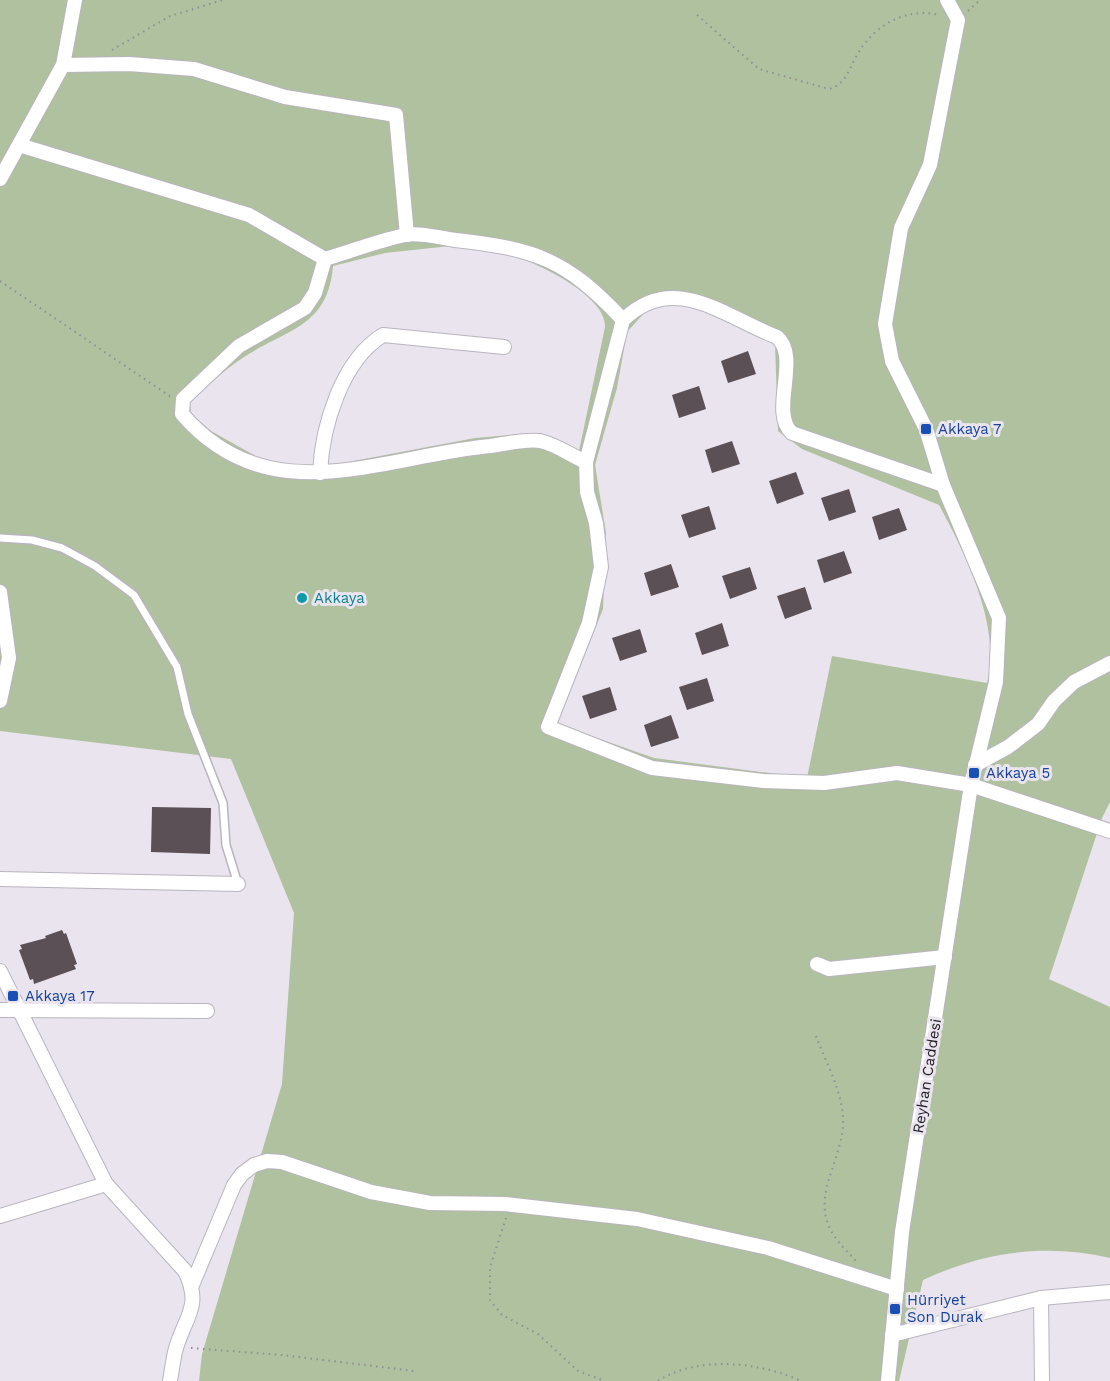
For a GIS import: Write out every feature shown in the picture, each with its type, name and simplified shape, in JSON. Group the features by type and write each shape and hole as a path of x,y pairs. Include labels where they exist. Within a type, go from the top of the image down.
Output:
{"street":[{"path":"0,179 63,65 75,0"},
{"path":"947,0 958,20"},
{"name":"Reyhan Caddesi","path":"888,1381 902,1232 973,774 996,682 999,618 943,485 926,429 892,361 885,324 901,228 930,165 958,20"},
{"path":"63,65 129,64 194,69 285,97 396,115 407,235"},
{"path":"19,145 249,215 325,259 407,235 494,244 533,253 570,270 597,292 623,320"},
{"path":"325,259 315,293 305,308 239,346 181,404 182,414 193,426 245,461 291,473 339,472 472,447 540,441 585,462"},
{"path":"943,485 792,434 784,419 786,351 777,337 685,297 667,296 650,300 635,308 623,320 585,462 587,492 596,523 600,567 589,622 548,727 652,768 764,781 824,783 897,773 973,774 1110,831"},
{"path":"320,473 321,443 336,398 370,343 383,335 504,347"},
{"path":"0,592 9,658 0,701"},
{"path":"973,774 1038,724 1054,701 1074,682 1110,663"},
{"path":"0,879 238,884"},
{"path":"817,964 829,969 945,957"},
{"path":"0,971 106,1185 185,1271 192,1285 194,1300 191,1315 177,1347 170,1381"},
{"path":"0,1010 207,1011"},
{"path":"192,1285 234,1185 242,1174 254,1165 267,1161 315,1171 371,1192 430,1203 510,1204 637,1219 768,1248 897,1288"},
{"path":"1,1211 106,1185"},
{"path":"892,1335 1041,1298 1110,1292"},
{"path":"1041,1298 1042,1381"}],"lane":[{"path":"0,538 32,540 62,548 95,566 134,595 177,667 189,714 223,803 226,844 238,884"}],"path":[{"path":"108,51 120,47 170,16 223,0"},
{"path":"697,15 759,69 829,89 842,83 858,52 891,20 910,13 934,14 958,20"},
{"path":"0,281 181,404"},
{"path":"816,1036 842,1104 843,1123 841,1145 826,1188 825,1216 834,1236 871,1280"},
{"path":"510,1204 490,1267 490,1300 502,1316 538,1334 578,1371 605,1381"},
{"path":"177,1347 282,1355 414,1371"},
{"path":"658,1381 684,1370 715,1365 752,1366 786,1374 801,1381"}],"green space":[{"path":"0,0 1110,0 1110,802 1102,818 1049,979 1110,1007 1110,1258 1062,1251 1015,1253 968,1263 923,1280 899,1381 199,1381 202,1354 282,1084 294,913 231,759 0,731","holes":["450,246 505,253 532,263 581,291 594,303 602,315 605,327 579,451 535,433 475,438 343,463 299,468 259,458 211,431 191,414 190,401 223,373 244,357 303,324 314,314 323,302 330,286 333,266 385,253","672,302 689,302 775,344 778,431 802,449 939,505 970,568 985,615 990,661 987,683 832,656 807,778 654,758 557,724 603,609 606,533 595,465 617,388 627,332 646,311"]}],"building":[{"path":"748,351 756,374 728,383 721,361"},
{"path":"699,386 706,409 679,418 672,395"},
{"path":"732,441 740,464 712,473 705,450"},
{"path":"796,472 804,494 777,504 769,481"},
{"path":"849,489 856,512 829,521 821,498"},
{"path":"709,506 716,529 689,538 681,515"},
{"path":"899,508 907,530 879,540 872,517"},
{"path":"844,551 852,573 824,583 817,560"},
{"path":"671,564 679,587 651,596 644,573"},
{"path":"750,567 757,589 730,599 722,576"},
{"path":"805,587 812,609 785,619 777,596"},
{"path":"722,623 729,646 702,655 695,633"},
{"path":"640,629 647,652 620,661 612,638"},
{"path":"707,678 714,701 687,710 679,687"},
{"path":"610,687 617,710 590,719 582,696"},
{"path":"671,715 679,738 651,747 644,725"},
{"path":"152,807 211,808 210,854 151,852"},
{"path":"62,930 64,934 66,933 77,964 74,965 76,969 34,984 33,979 30,980 19,950 22,949 20,945 46,938 45,936"}],"place":[{"name":"Akkaya 7","path":"926,429"},
{"name":"Akkaya","path":"302,598"},
{"name":"Akkaya 5","path":"974,773"},
{"name":"Akkaya 17","path":"13,996"},
{"name":"Hürriyet Son Durak","path":"895,1309"}]}
